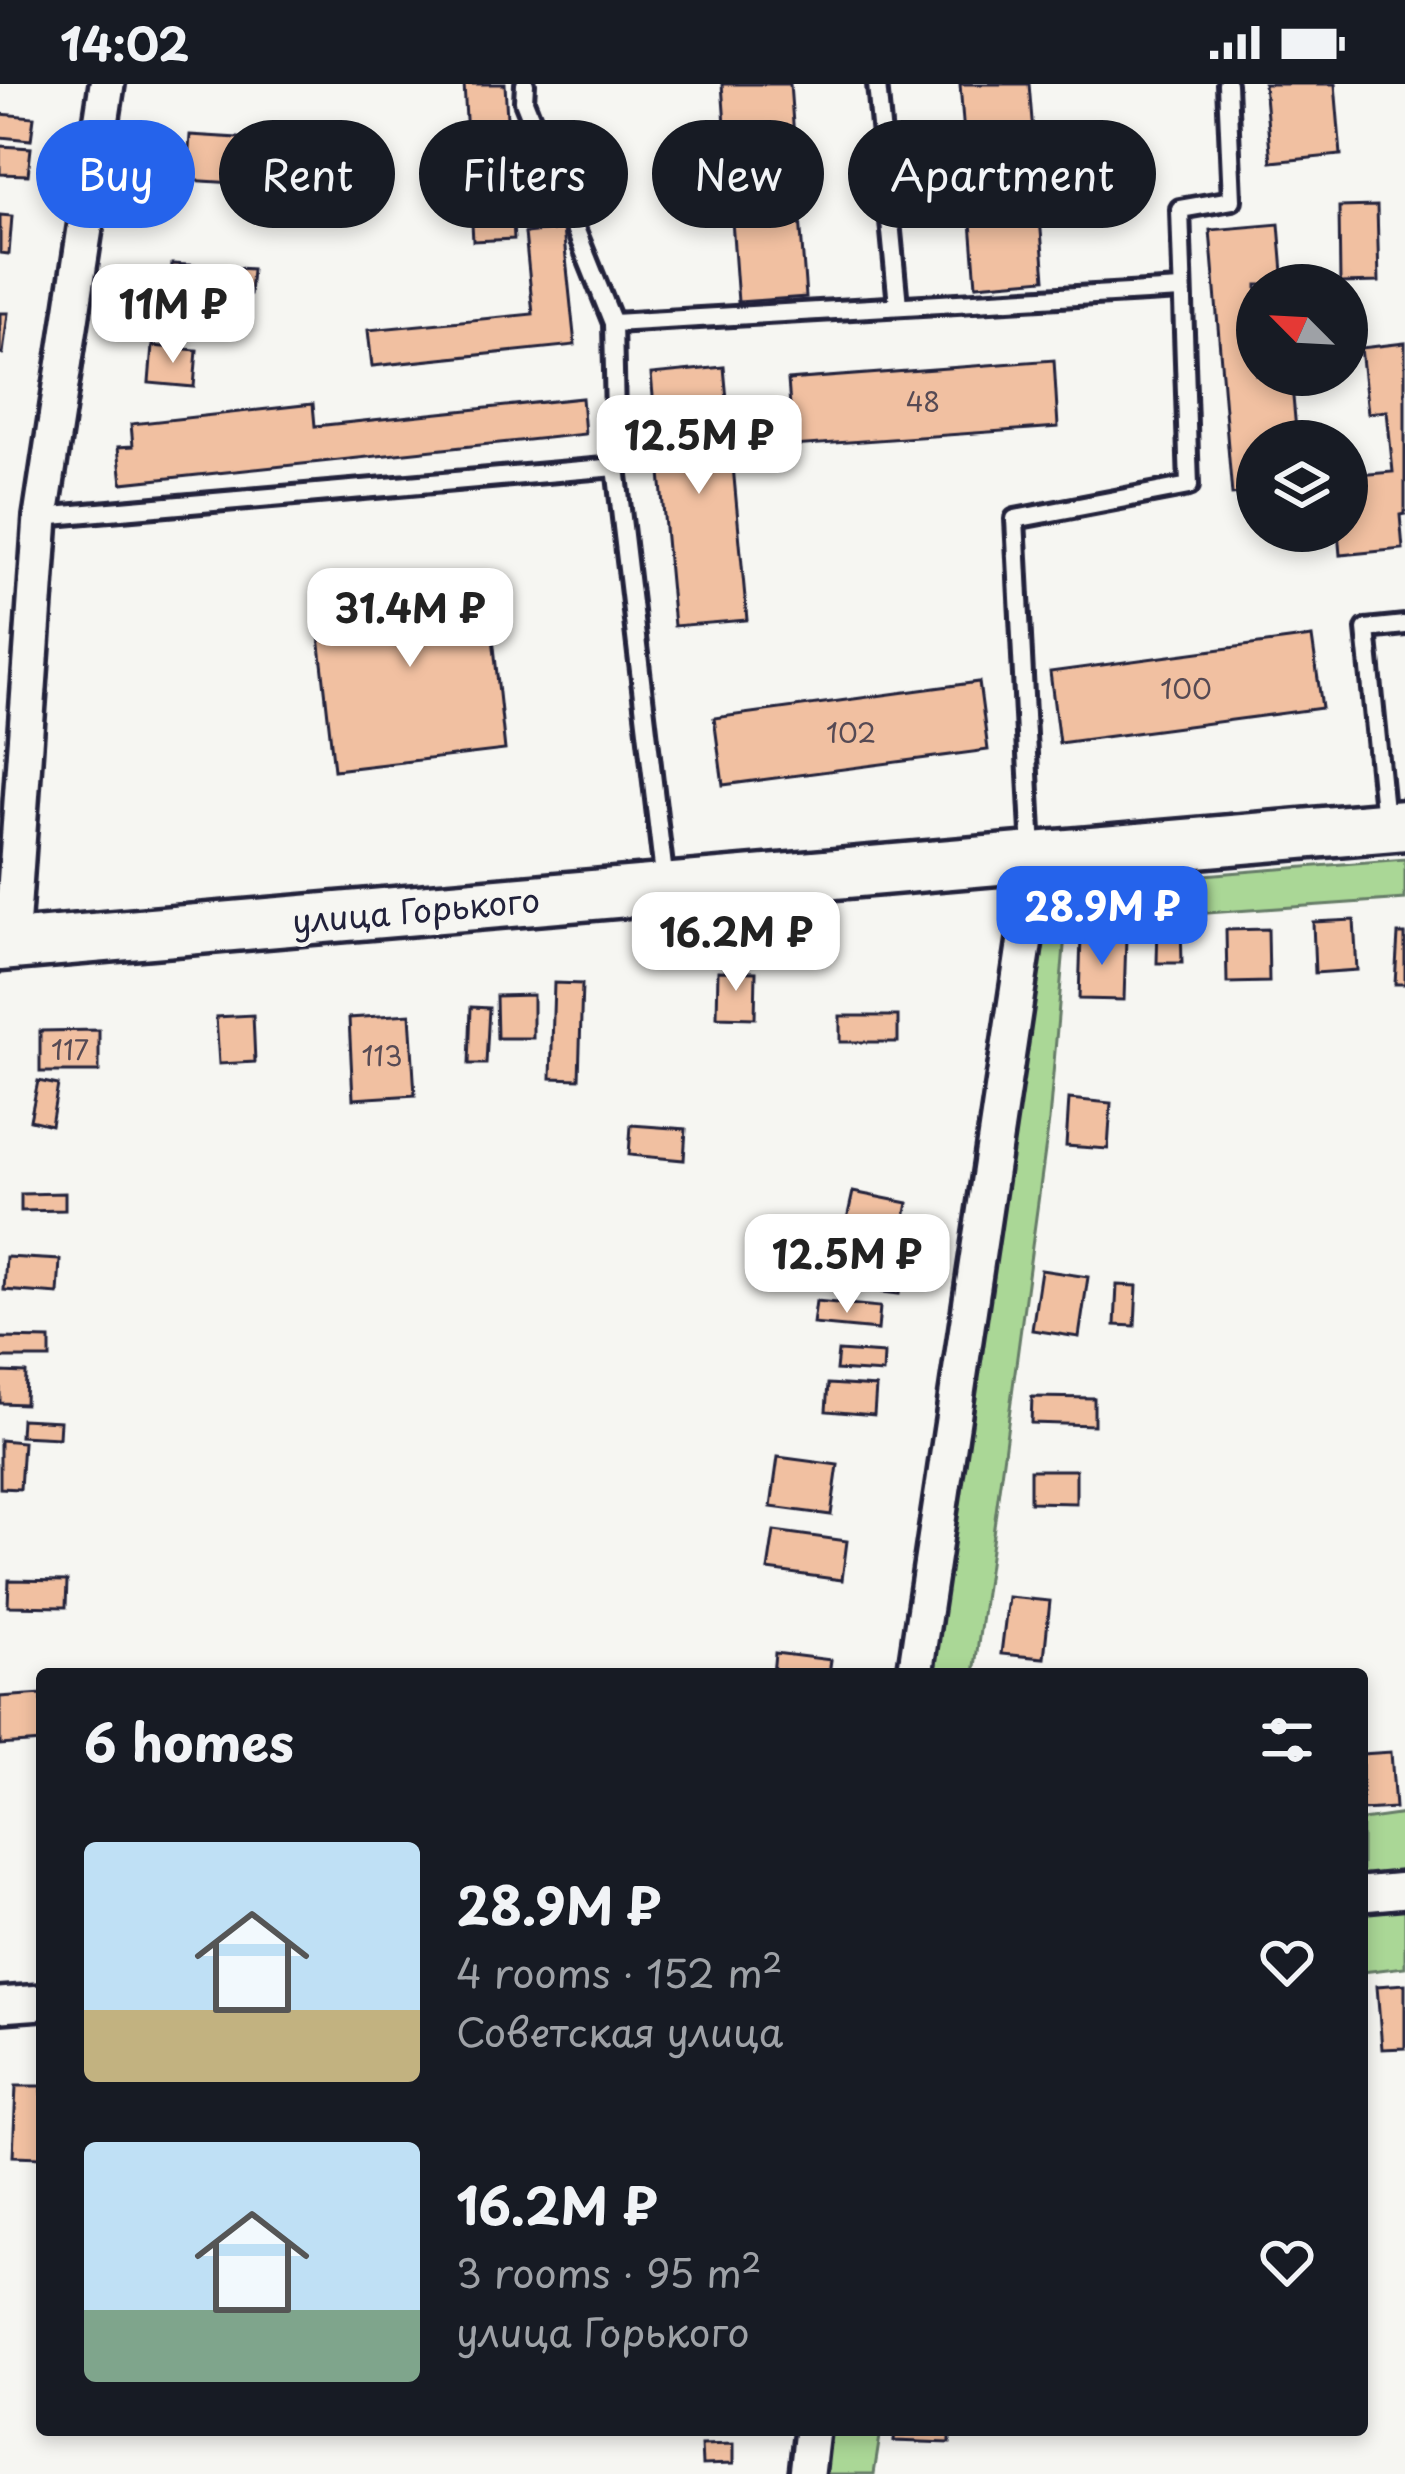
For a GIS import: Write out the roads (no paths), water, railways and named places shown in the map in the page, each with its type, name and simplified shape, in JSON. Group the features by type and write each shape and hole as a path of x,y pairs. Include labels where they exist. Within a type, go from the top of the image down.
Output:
{"street":[{"path":"6,946 41,517 107,84"},
{"name":"улица Горького","path":"6,946 1395,826"},
{"path":"916,1668 1027,926 1033,859"},
{"path":"1368,1893 1405,1890"},
{"path":"0,2005 36,2002"},
{"path":"807,2474 811,2436"}],"lane":[{"path":"526,84 524,101 613,322 616,467 666,890"},
{"path":"877,84 898,305"},
{"path":"1033,859 1015,519 1189,485 1180,209 1232,200 1227,84"},
{"path":"613,322 1181,290"},
{"path":"41,517 616,467"},
{"path":"1395,826 1366,629 1405,625"}]}
